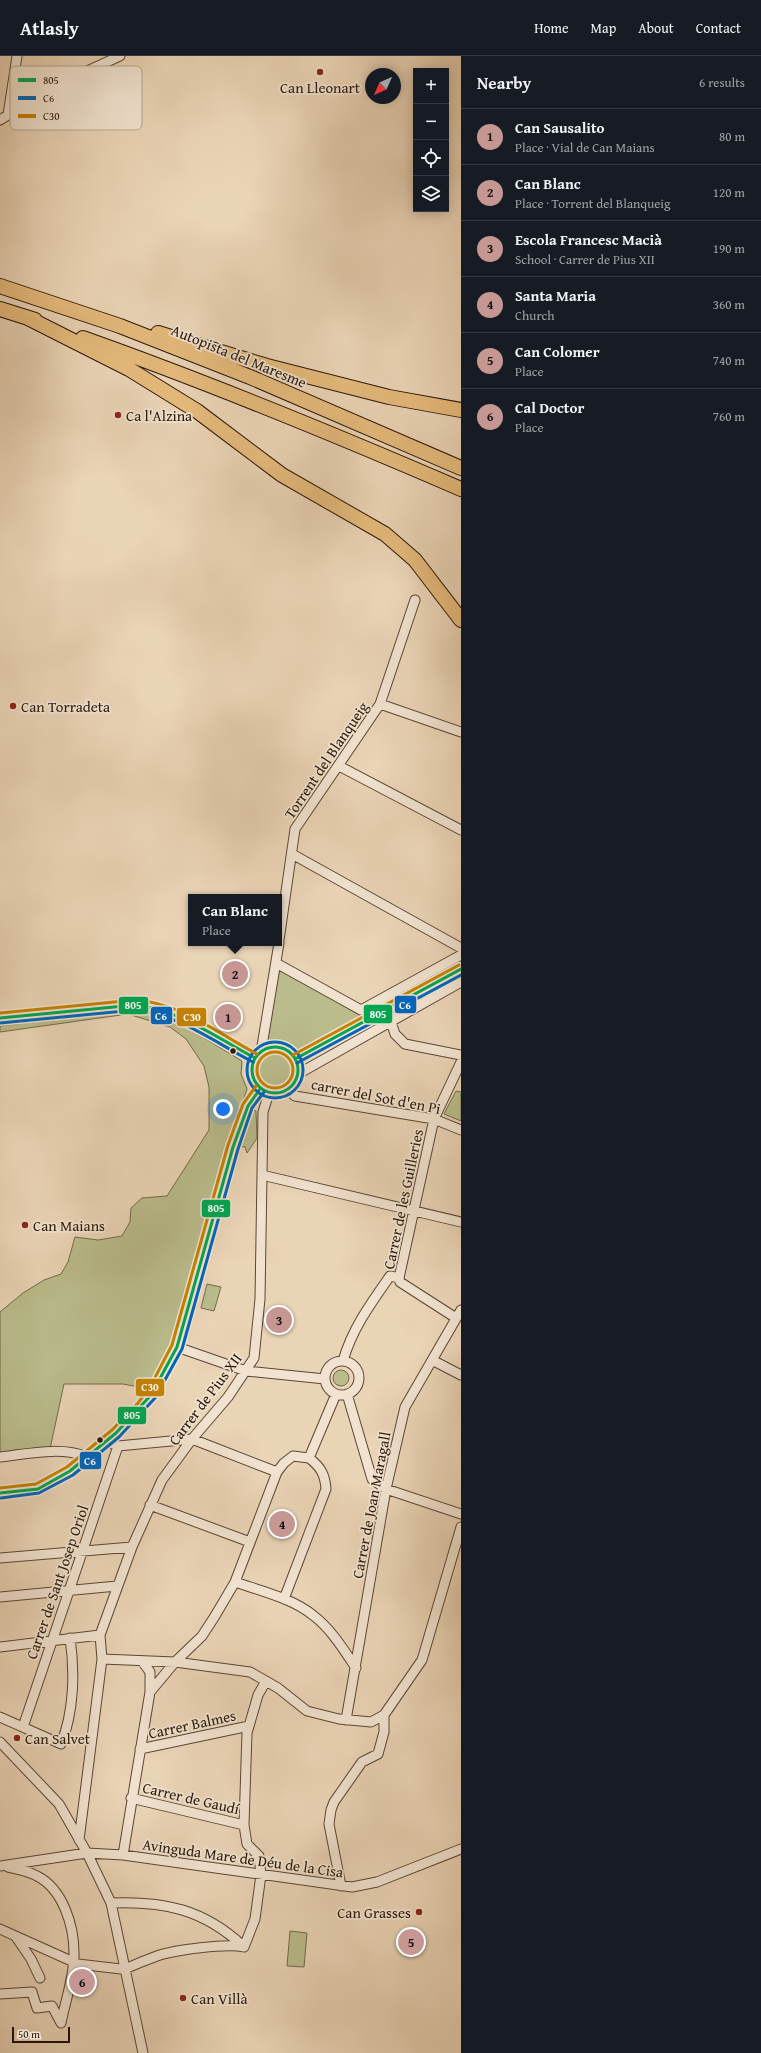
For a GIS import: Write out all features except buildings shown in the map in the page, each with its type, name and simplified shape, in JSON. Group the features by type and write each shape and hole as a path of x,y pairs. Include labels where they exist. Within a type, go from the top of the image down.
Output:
{"highway":[{"name":"Autopista del Maresme","path":"0,286 120,326 250,377 461,468"},
{"path":"0,309 148,361 382,455 461,489"},
{"path":"26,317 135,373 197,411 282,475 385,534 415,560 461,620"},
{"path":"120,326 171,336 266,366 389,397 461,410"}],"street":[{"path":"15,66 17,56"},
{"path":"98,66 120,56"},
{"path":"0,120 8,114 10,101"},
{"name":"Torrent del Blanqueig","path":"282,920 295,829 380,704 415,600"},
{"path":"380,704 461,732"},
{"path":"339,766 461,830"},
{"path":"292,854 461,948"},
{"path":"278,946 276,963 258,1055 252,1072 253,1078 260,1089 269,1093 276,1094 288,1090 292,1086 298,1074 461,982"},
{"path":"276,963 361,1010 461,955"},
{"path":"295,1059 461,969"},
{"path":"0,1018 135,1005 156,1006 177,1013 258,1055"},
{"path":"391,1022 396,1034 405,1044 461,1055"},
{"path":"258,1055 268,1048 282,1048 289,1052 295,1059 298,1074"},
{"name":"Carrer de les Guilleries","path":"456,1318 400,1282 399,1278 434,1119 461,1062"},
{"path":"0,1493 41,1488 58,1480 106,1441 151,1394 166,1370 177,1347 233,1147 248,1106 260,1089"},
{"name":"carrer del Sot d'en Pi","path":"288,1090 295,1096 434,1119 461,1130"},
{"name":"Carrer de Pius XII","path":"100,1634 132,1547 162,1480 192,1439 228,1398 254,1358 260,1299 263,1112 269,1093"},
{"path":"262,1175 461,1222"},
{"path":"343,1361 347,1346 356,1326 371,1303 390,1276 399,1278"},
{"name":"Carrer de Joan Maragall","path":"346,1720 386,1489 405,1407 461,1310"},
{"path":"177,1347 246,1370 325,1379"},
{"path":"432,1360 461,1376"},
{"path":"343,1361 351,1364 358,1373 357,1385 346,1394 336,1394 329,1389 325,1379 329,1366 343,1361"},
{"path":"309,1458 336,1394"},
{"path":"346,1394 372,1479 386,1489 461,1514"},
{"path":"106,1441 118,1446 192,1439 277,1472"},
{"name":"Carrer de Sant Josep Oriol","path":"24,1727 118,1446"},
{"path":"0,1457 62,1452 77,1453 87,1457"},
{"path":"150,1692 175,1662 202,1636 235,1582 277,1472 284,1463 293,1456 309,1458 321,1469 325,1478 326,1489 284,1599"},
{"path":"150,1505 250,1542"},
{"path":"102,1659 175,1662 250,1672 266,1681 307,1711 346,1720 371,1722 384,1715 422,1660 461,1527"},
{"path":"0,1558 132,1547"},
{"path":"235,1582 284,1599 313,1615 344,1650 356,1668"},
{"path":"0,1597 117,1586"},
{"path":"0,1647 100,1634 102,1659 79,1840"},
{"path":"0,1717 61,1744 66,1730 71,1700 72,1676 70,1638"},
{"path":"123,1855 131,1798 150,1692 150,1672 142,1661"},
{"path":"244,1947 255,1919 261,1875 259,1856 247,1844 244,1824 247,1733 258,1695 266,1681"},
{"path":"340,1886 329,1824 331,1810 334,1802 362,1762 378,1754 384,1732 384,1715"},
{"name":"Carrer Balmes","path":"140,1749 249,1726"},
{"path":"0,1742 59,1804 87,1853 111,1903 143,2053"},
{"name":"Carrer de Gaudí","path":"131,1798 244,1824"},
{"name":"Avinguda Mare de Déu de la Cisa","path":"0,1866 87,1853 123,1855 340,1886 352,1886 377,1882 461,1849"},
{"path":"0,1866 23,1870 39,1876 57,1893 68,1916 74,1953 61,2022 52,2006 37,2008 32,1992 0,1994"},
{"path":"111,1903 144,1902 170,1906 194,1913 233,1937 244,1947"},
{"path":"0,1928 73,1962 125,1969 158,1956 206,1948 236,1945 244,1947"},
{"path":"14,1935 31,1959 40,1978"}],"green space":[{"path":"279,968 361,1016 297,1050 279,1042 267,1044"},
{"path":"127,1011 152,1014 178,1022 242,1061 241,1074 247,1089 217,1180 170,1347 149,1389 123,1384 64,1384 50,1449 0,1454 0,1312 23,1293 44,1280 61,1274 68,1262 75,1237 98,1240 122,1236 130,1222 131,1208 142,1198 167,1196 209,1130 209,1087 204,1066 186,1039 170,1027 128,1014 0,1032 0,1026"},
{"path":"277,1053 286,1058 290,1063 290,1077 286,1082 281,1086 271,1087 267,1086 258,1077 257,1067 258,1063 267,1054"},
{"path":"456,1091 461,1092 461,1121 444,1114"},
{"path":"250,1109 256,1111 257,1138 247,1153 245,1147 238,1146"},
{"path":"207,1284 221,1287 214,1311 201,1308"},
{"path":"338,1370 344,1370 349,1375 347,1384 344,1386 338,1386 333,1381 333,1375"},
{"path":"290,1931 307,1933 304,1967 287,1966"}],"transit line":[{"name":"C30","path":"293,1055 459,965"},
{"name":"805","path":"295,1059 461,969"},
{"name":"C6","path":"297,1063 461,975"},
{"name":"C30","path":"0,1013 135,1000 152,1002 198,1020 257,1054"},
{"name":"805","path":"0,1018 135,1005 168,1012 183,1018 255,1058"},
{"name":"C6","path":"0,1023 135,1010 167,1017 182,1023 253,1062"},
{"name":"C6","path":"269,1042 281,1042 291,1046 299,1054 303,1064 303,1070 303,1076 299,1086 291,1094 281,1098 269,1098 259,1094 251,1086 247,1076 247,1064 251,1054 259,1046 269,1042"},
{"name":"805","path":"280,1047 284,1048 294,1057 297,1061 298,1070 297,1079 288,1089 280,1093 270,1093 262,1089 253,1079 252,1065 256,1057 266,1048 280,1047"},
{"name":"C30","path":"279,1052 288,1057 292,1063 293,1070 292,1077 288,1083 279,1088 271,1088 262,1083 258,1077 257,1066 262,1057 268,1053 279,1052"},
{"name":"C30","path":"0,1488 36,1484 67,1467 112,1430 138,1403 150,1387 172,1345 228,1145 243,1104 256,1086"},
{"name":"805","path":"0,1493 38,1489 70,1471 116,1433 151,1395 177,1347 233,1147 248,1106 260,1089"},
{"name":"C6","path":"1,1498 39,1493 73,1475 119,1437 155,1398 182,1349 238,1149 252,1108 264,1092"}],"place":[{"name":"Can Lleonart","path":"320,72"},
{"name":"Ca l'Alzina","path":"118,415"},
{"name":"Can Torradeta","path":"13,706"},
{"name":"Can Blanc","path":"235,974"},
{"name":"Can Sausalito","path":"228,1017"},
{"name":"Can Maians","path":"25,1225"},
{"name":"Escola Francesc Macià","path":"279,1320"},
{"name":"Santa Maria","path":"282,1524"},
{"name":"Can Salvet","path":"17,1738"},
{"name":"Can Grasses","path":"419,1912"},
{"name":"Can Colomer","path":"411,1942"},
{"name":"Cal Doctor","path":"82,1982"},
{"name":"Can Villà","path":"183,1998"}]}
